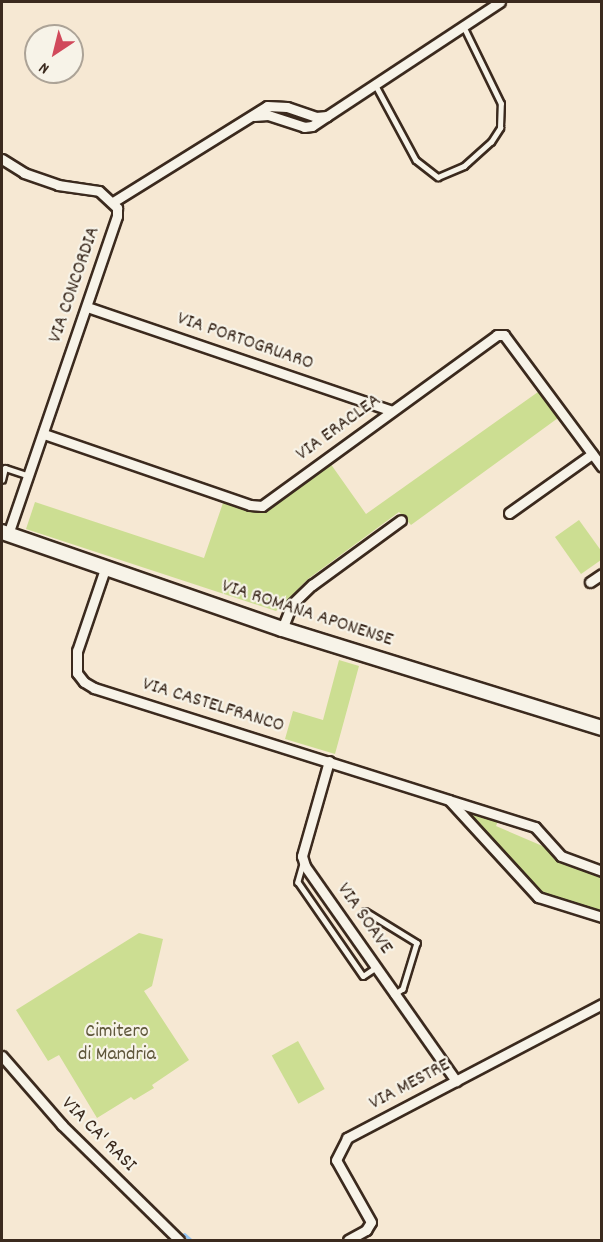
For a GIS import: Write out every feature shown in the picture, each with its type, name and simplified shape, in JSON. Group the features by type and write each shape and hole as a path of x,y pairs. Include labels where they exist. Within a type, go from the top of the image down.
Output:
{"street":[{"path":"252,116 268,115 304,127 312,126 500,2"},
{"path":"2,159 24,173 58,185 99,191 113,202 267,106 277,105 316,117 327,116"},
{"name":"VIA CONCORDIA","path":"5,533 44,434 117,216 117,208 113,202"},
{"name":"VIA PORTOGRUARO","path":"87,307 392,411"},
{"name":"VIA ERACLEA","path":"44,434 250,505 262,506 497,335 504,335 602,467"},
{"path":"509,513 592,454"},
{"path":"282,628 292,604 312,585 401,520"},
{"name":"VIA ROMANA APONENSE","path":"5,533 282,628 602,728"},
{"name":"VIA CASTELFRANCO","path":"106,566 78,651 77,673 84,682 94,688 535,827 561,856 602,871"},
{"path":"590,582 602,574"},
{"path":"304,861 302,856 329,762"},
{"path":"449,800 537,897 602,917"},
{"name":"VIA SOAVE","path":"304,861 456,1081"},
{"name":"VIA MESTRE","path":"348,1240 366,1230 371,1222 339,1170 336,1160 347,1138 602,1004"},
{"name":"VIA CA' RASI","path":"2,1056 62,1125 173,1239"}],"lane":[{"path":"375,84 416,160 438,177 464,166 491,142 500,128 501,104 463,26"},
{"path":"2,480 6,468 29,476"},
{"path":"304,861 298,882 363,975 376,967"},
{"path":"365,911 417,943 403,988 394,994"}],"green space":[{"path":"538,392 558,418 411,525 399,512 308,579 276,611 26,529 35,502 204,558 224,500 251,510 269,507 330,463 366,514"},
{"path":"579,520 602,552 601,560 581,574 555,537"},
{"path":"339,660 359,666 335,754 285,739 293,711 323,720"},
{"path":"449,800 500,816 496,826 601,871 601,917 538,897"},
{"name":"Cimitero di Mandria","path":"139,933 163,939 152,986 144,991 189,1060 152,1085 154,1088 134,1100 131,1097 97,1118 59,1055 48,1061 16,1010"},
{"path":"298,1041 325,1089 298,1104 272,1056"}],"waterway":[{"path":"184,1234 191,1240"}]}
